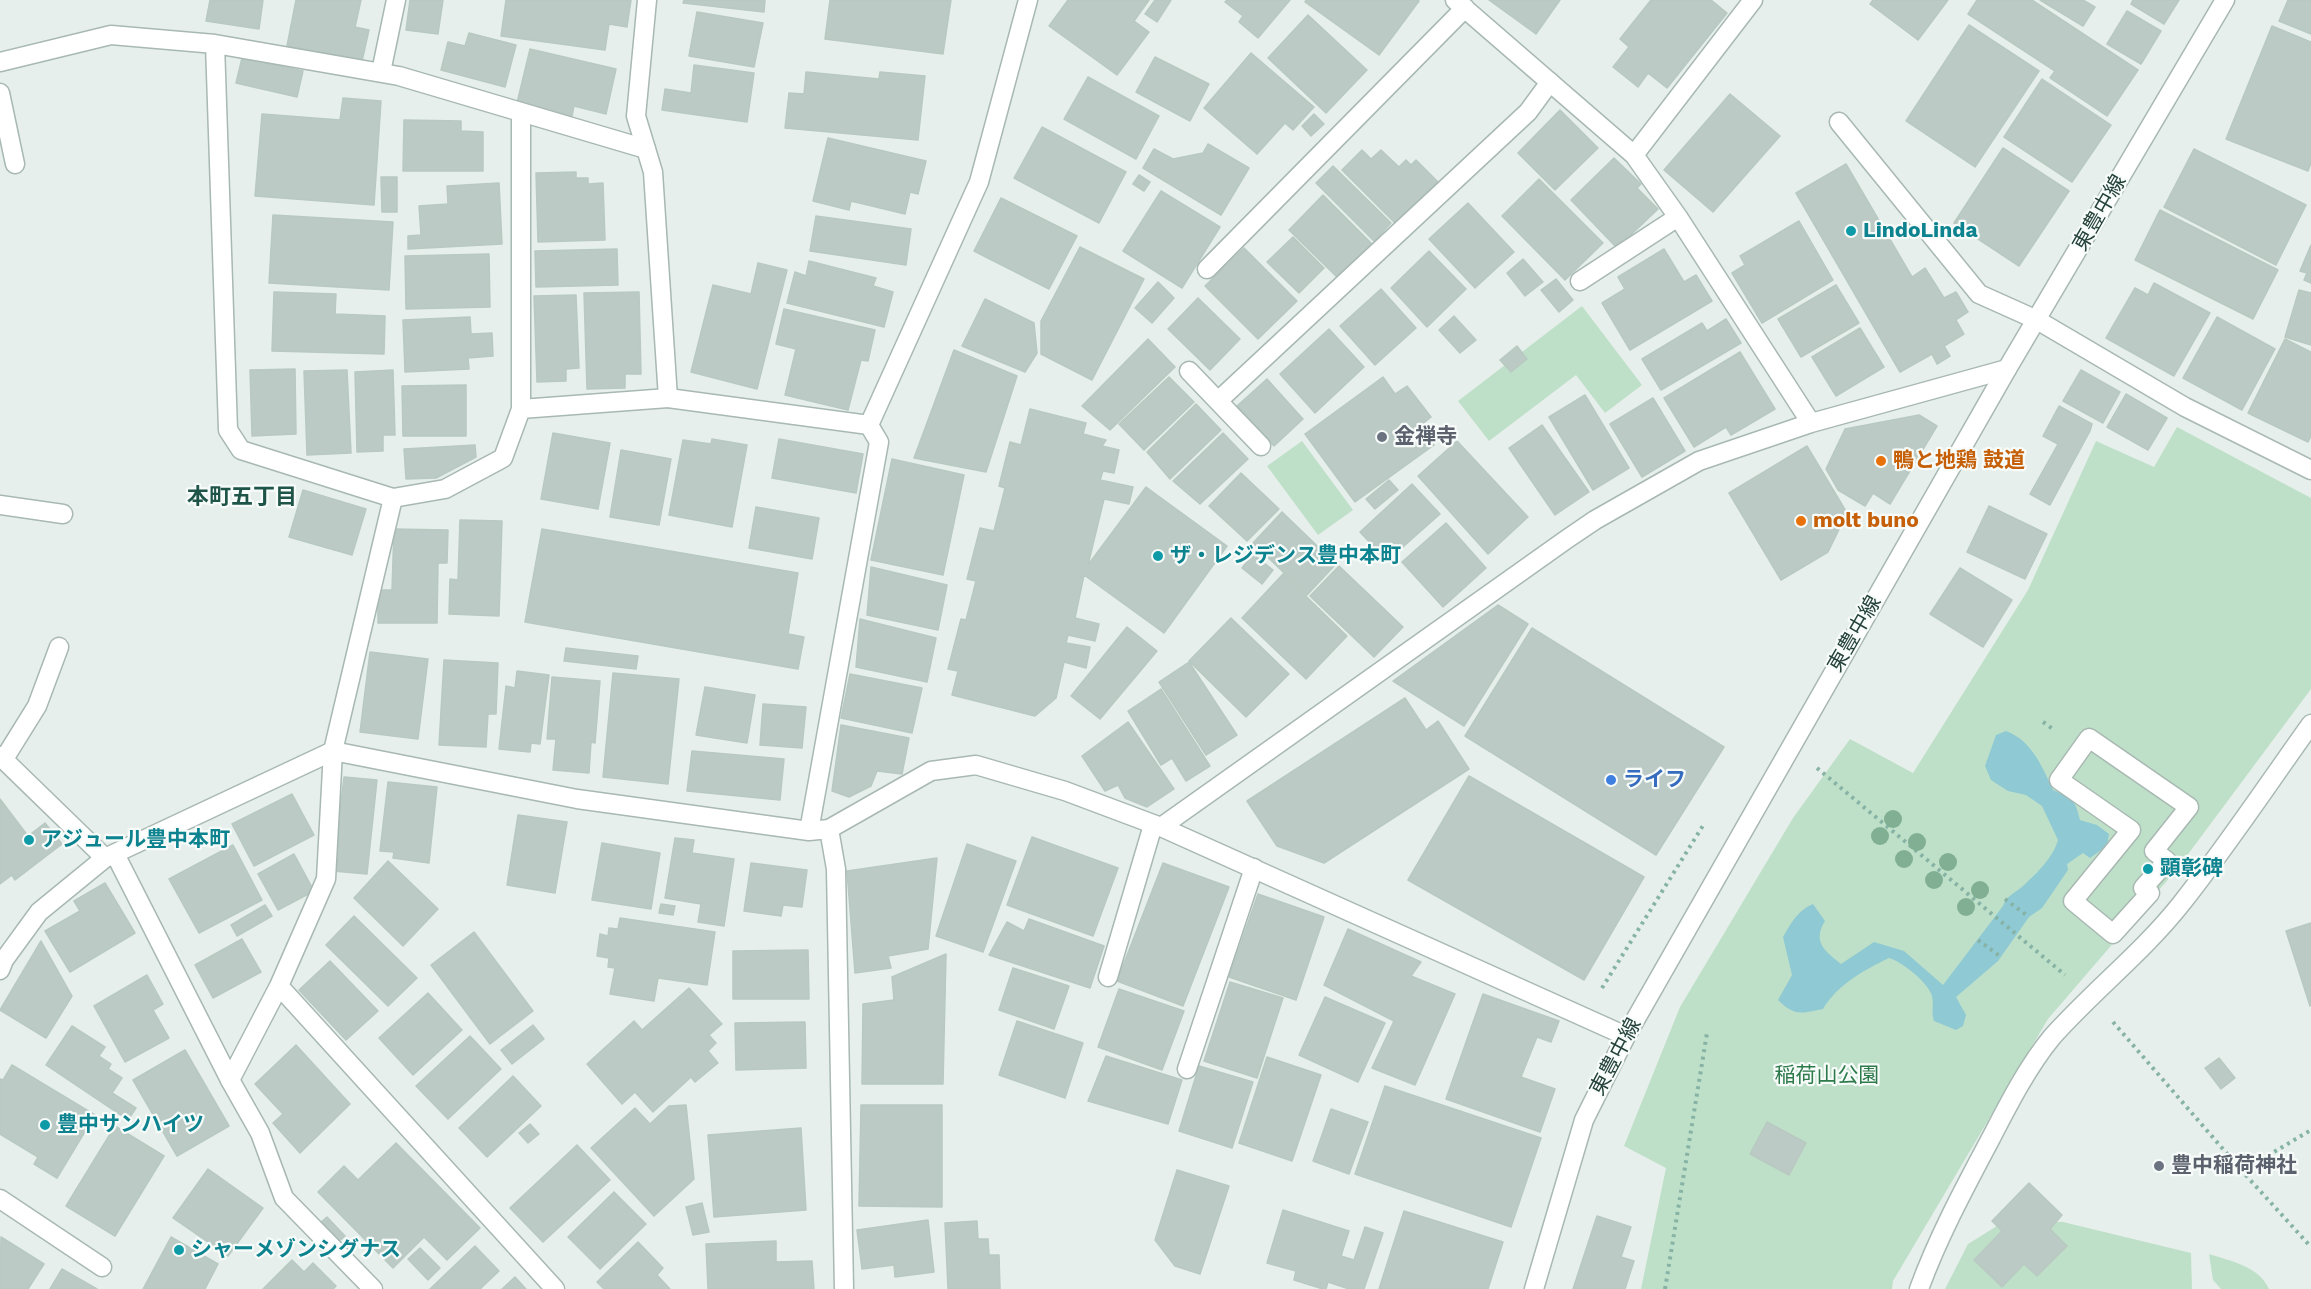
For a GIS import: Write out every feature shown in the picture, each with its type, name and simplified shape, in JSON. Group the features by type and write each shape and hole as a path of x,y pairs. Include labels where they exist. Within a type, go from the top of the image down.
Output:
{"street":[{"path":"381,72 396,0"},
{"path":"647,0 636,116 653,172 668,398"},
{"path":"869,425 979,182 1028,0"},
{"path":"1635,155 1753,0"},
{"name":"東豊中線","path":"1533,1289 1584,1120 1626,1036 2007,369 2225,0"},
{"path":"1207,269 1460,4 1635,155 1678,217 1811,423"},
{"path":"0,62 111,35 215,44 381,72 645,149"},
{"path":"215,44 228,430 242,450 393,498 445,489 503,458 521,410 521,112"},
{"path":"1218,401 1528,112 1550,82"},
{"path":"0,93 15,164"},
{"path":"1839,122 1979,294 2037,320 2185,407 2311,470"},
{"path":"1580,281 1678,217"},
{"path":"1107,977 1157,826 1595,520 1699,461 1811,423 2007,369"},
{"path":"1189,371 1261,446"},
{"path":"521,410 668,398 869,425"},
{"path":"809,831 879,442 869,425"},
{"path":"230,1080 279,987 326,879 333,751 393,498"},
{"path":"0,505 63,514"},
{"path":"59,647 37,706 2,758 110,856 260,1133 284,1198 373,1289"},
{"path":"1919,1289 1928,1264 1966,1184 2012,1099 2051,1040 2090,996 2144,948 2182,903 2311,724"},
{"path":"2089,738 2189,807 2154,851 2167,861 2143,888 2150,893 2113,934 2073,901 2131,830 2059,780 2089,738"},
{"path":"0,970 39,912 110,856 333,751 577,800 809,831 829,829 931,771 976,765 1065,791 1157,826 1626,1036"},
{"path":"829,829 836,869 844,1289"},
{"path":"1187,1070 1254,868"},
{"path":"279,987 555,1289"},
{"path":"0,1199 102,1267"}],"path":[{"path":"1791,746 2090,996 2242,1172 2311,1247"},
{"path":"2005,900 2028,917"},
{"path":"1978,940 2001,957"},
{"path":"1665,1289 1707,1033"},
{"path":"2242,1172 2311,1130"}],"green space":[{"path":"1582,306 1642,385 1605,413 1576,375 1489,441 1458,401"},
{"name":"稲荷山公園","path":"2177,427 2311,498 2311,689 2177,869 2048,1019 1893,1281 1892,1289 1641,1289 1666,1168 1624,1146 1680,1007 1793,818 1850,739 1913,773 2028,590 2096,441 2154,467"},
{"path":"1302,441 1353,510 1318,535 1267,466"},
{"path":"2030,1221 2063,1222 2191,1253 2192,1289 1945,1289 1968,1244 1997,1226"},
{"path":"2209,1254 2251,1270 2264,1281 2269,1289 2221,1289 2213,1280"}],"water":[{"path":"2006,731 2023,741 2035,755 2053,790 2072,800 2080,820 2097,825 2109,834 2107,846 2090,858 2083,853 2067,864 2068,870 2042,908 2029,917 1998,961 1956,997 1966,1015 1963,1026 1956,1030 1934,1021 1932,996 1926,985 1907,968 1889,958 1843,985 1823,1009 1799,1012 1789,1009 1778,1000 1792,975 1783,937 1795,918 1813,904 1825,921 1820,935 1822,946 1841,964 1874,942 1904,951 1943,985 2006,900 2044,865 2058,840 2042,806 2026,795 2008,791 1991,780 1985,766 1996,735"}],"building":[{"path":"210,0 263,0 259,29 206,21"},
{"path":"296,0 361,0 355,27 369,30 362,61 287,46"},
{"path":"410,0 443,0 438,34 406,30"},
{"path":"506,0 631,0 627,27 609,24 605,50 501,36"},
{"path":"684,0 765,0 764,12 683,3"},
{"path":"830,0 951,0 943,54 825,39"},
{"path":"1068,0 1149,0 1134,21 1149,32 1117,75 1049,26"},
{"path":"1155,0 1171,0 1157,22 1145,14"},
{"path":"1227,0 1290,0 1258,38 1239,22 1243,16 1225,2"},
{"path":"1306,0 1419,1 1379,55 1305,2"},
{"path":"1489,0 1560,0 1536,34"},
{"path":"1651,0 1711,0 1727,13 1667,88 1648,73 1638,87 1613,67 1629,47 1620,39"},
{"path":"1873,0 1948,0 1918,40 1870,4"},
{"path":"1977,0 2032,0 2138,70 2107,116 2050,78 2055,71 1968,14"},
{"path":"2040,0 2083,0 2095,7 2083,26"},
{"path":"2133,0 2179,0 2164,24 2131,4"},
{"path":"2288,0 2311,0 2311,34 2279,21"},
{"path":"2127,11 2161,31 2141,64 2107,44"},
{"path":"697,12 763,23 754,67 689,56"},
{"path":"1308,15 1367,70 1326,113 1268,58"},
{"path":"1969,25 2039,71 1975,167 1906,121"},
{"path":"2272,26 2311,42 2311,163 2308,171 2226,139"},
{"path":"469,33 516,45 505,87 441,70 448,42 465,46"},
{"path":"530,49 616,69 606,114 574,106 572,116 517,103"},
{"path":"1251,53 1314,107 1293,130 1285,123 1257,154 1204,108"},
{"path":"1155,57 1209,84 1190,121 1136,92"},
{"path":"242,58 303,71 297,97 236,83"},
{"path":"694,65 754,73 747,122 662,110 665,89 691,93"},
{"path":"806,72 879,79 880,72 925,76 918,140 785,128 789,93 804,94"},
{"path":"1088,77 1159,116 1136,159 1064,119"},
{"path":"2042,79 2111,125 2072,182 2004,137"},
{"path":"1730,94 1780,136 1713,212 1664,170"},
{"path":"343,98 381,101 374,205 255,196 262,114 340,120"},
{"path":"1560,110 1598,148 1555,190 1518,153"},
{"path":"1314,114 1324,124 1311,136 1302,126"},
{"path":"404,120 461,121 461,131 483,132 483,171 403,171"},
{"path":"1042,127 1126,172 1099,223 1014,178"},
{"path":"828,138 926,161 918,194 910,192 905,214 851,201 849,210 813,201"},
{"path":"1208,144 1249,168 1221,215 1143,168 1154,149 1173,159 1203,153"},
{"path":"2003,148 2069,191 2019,266 1954,223"},
{"path":"2194,149 2306,205 2276,265 2164,207"},
{"path":"1362,150 1371,159 1381,150 1399,167 1406,160 1411,165 1416,160 1439,183 1399,227 1342,170"},
{"path":"1614,158 1641,184 1637,188 1658,209 1617,248 1571,200"},
{"name":"LindoLinda","path":"1846,164 1912,277 1925,268 1944,298 1956,292 1968,312 1956,320 1964,334 1944,346 1950,356 1937,364 1932,354 1900,372 1796,193"},
{"path":"1333,166 1391,223 1374,241 1316,183"},
{"path":"576,172 576,178 588,178 588,184 603,183 605,240 538,242 536,173"},
{"path":"1139,175 1150,182 1144,191 1133,184"},
{"path":"381,177 397,177 397,212 382,212"},
{"path":"1539,179 1603,243 1565,280 1502,216"},
{"path":"499,183 502,244 408,249 408,236 421,235 419,206 448,204 447,186"},
{"path":"1161,191 1220,227 1182,288 1123,251"},
{"path":"1323,195 1373,245 1339,279 1289,230"},
{"path":"1001,198 1077,236 1049,289 974,251"},
{"path":"1468,203 1514,252 1475,288 1429,239"},
{"path":"2160,210 2278,270 2253,319 2135,260"},
{"path":"273,215 393,222 389,290 269,283"},
{"path":"816,216 911,229 906,265 810,251"},
{"path":"1799,221 1833,280 1762,323 1732,273 1745,265 1740,256"},
{"path":"1293,237 1324,268 1299,293 1267,262"},
{"path":"2311,245 2311,283 2304,280 2307,273 2300,271"},
{"path":"1080,247 1144,279 1092,380 1041,354 1041,321"},
{"path":"1244,248 1297,301 1258,339 1205,286"},
{"path":"617,249 618,285 536,287 535,251"},
{"path":"1664,249 1684,282 1696,275 1712,301 1630,350 1602,303 1625,289 1618,277"},
{"path":"1429,251 1466,289 1427,327 1391,288"},
{"path":"489,254 490,307 406,309 405,256"},
{"path":"1523,259 1543,282 1525,296 1507,273"},
{"path":"809,261 876,278 873,286 893,292 884,327 787,303 795,272 806,276"},
{"path":"758,263 787,270 757,389 691,372 713,285 751,294"},
{"path":"1556,279 1573,300 1559,312 1541,290"},
{"path":"1158,282 1174,298 1152,323 1135,308"},
{"path":"2154,283 2210,313 2174,376 2106,338 2135,288 2148,295"},
{"path":"1836,285 1859,323 1801,357 1778,319"},
{"path":"1381,289 1416,328 1375,365 1340,326"},
{"path":"2299,290 2311,293 2311,345 2285,337"},
{"path":"274,292 336,294 335,314 385,316 384,354 272,351"},
{"path":"639,292 641,374 625,374 625,388 587,389 584,293"},
{"path":"576,295 579,368 566,369 566,381 537,382 534,296"},
{"path":"1198,298 1240,339 1210,370 1168,329"},
{"path":"985,299 1034,323 1037,353 1025,372 962,346"},
{"path":"784,309 875,330 868,361 861,360 848,410 785,395 796,349 776,344"},
{"path":"1454,316 1476,340 1460,353 1439,330"},
{"path":"470,317 471,334 492,333 493,356 468,358 469,369 405,372 403,320"},
{"path":"2217,317 2275,349 2242,410 2183,378"},
{"path":"1726,319 1741,343 1661,390 1642,359 1702,323 1707,331"},
{"path":"1860,328 1884,367 1836,396 1812,357"},
{"path":"1329,329 1364,367 1315,413 1280,374"},
{"path":"1148,339 1175,367 1110,430 1082,406"},
{"path":"2285,339 2311,352 2311,436 2308,442 2248,413"},
{"path":"1517,346 1527,359 1511,372 1500,360"},
{"path":"954,350 1017,376 986,472 914,458"},
{"path":"1740,352 1775,409 1731,435 1726,427 1694,447 1664,398"},
{"path":"295,369 296,434 252,436 250,370"},
{"path":"347,370 351,453 307,455 304,371"},
{"path":"393,370 395,435 383,435 383,451 357,452 355,372"},
{"path":"2081,370 2120,392 2103,423 2063,401"},
{"path":"1169,377 1194,402 1144,450 1119,424"},
{"path":"1383,377 1395,394 1407,386 1431,417 1420,426 1434,445 1355,502 1305,434"},
{"path":"1267,379 1303,419 1274,446 1237,406"},
{"path":"466,385 466,436 403,436 402,386"},
{"path":"2126,394 2167,418 2148,450 2107,427"},
{"path":"1585,395 1629,468 1593,490 1549,417"},
{"path":"1653,398 1685,451 1642,477 1610,424"},
{"path":"1196,404 1221,430 1170,479 1147,452"},
{"path":"2059,406 2092,424 2050,505 2030,494 2058,444 2043,436"},
{"name":"ザ・レジデンス豊中本町","path":"1030,409 1086,423 1083,434 1106,440 1102,446 1119,450 1114,473 1103,471 1100,480 1133,487 1129,504 1104,499 1088,565 1146,487 1227,546 1164,633 1084,575 1075,618 1099,624 1095,641 1068,635 1066,643 1090,647 1086,668 1064,662 1056,698 1035,716 952,695 958,671 948,669 961,619 966,620 976,581 967,579 980,528 994,531 1005,488 999,486 1010,442 1021,445"},
{"path":"1919,415 1937,426 1890,504 1873,493 1865,506 1838,490 1826,469 1845,429"},
{"path":"1542,425 1589,492 1555,515 1509,448"},
{"path":"553,433 610,443 598,509 541,499"},
{"path":"1223,433 1248,459 1200,504 1173,481"},
{"path":"712,439 747,445 732,527 669,515 683,440 711,444"},
{"path":"779,439 863,454 856,493 772,478"},
{"path":"1457,441 1528,517 1488,554 1418,476"},
{"path":"475,445 476,457 436,478 406,479 404,449"},
{"path":"1807,446 1847,513 1828,552 1781,580 1729,493"},
{"path":"621,450 671,459 659,525 610,517"},
{"path":"892,459 964,475 943,575 871,560"},
{"path":"1241,473 1279,509 1247,541 1209,506"},
{"path":"1389,480 1398,490 1375,509 1366,499"},
{"path":"1412,484 1440,514 1387,561 1360,532"},
{"path":"303,490 366,509 352,555 289,537"},
{"path":"1989,506 2047,534 2025,579 1967,552"},
{"path":"756,507 819,518 812,559 749,548"},
{"path":"1282,512 1336,564 1307,595 1253,543"},
{"path":"460,520 502,521 499,616 449,614 450,579 458,580"},
{"path":"1446,523 1486,568 1443,607 1402,562"},
{"path":"394,529 448,530 447,563 438,563 437,623 378,623 378,590 392,590"},
{"path":"542,529 798,573 788,634 804,637 798,669 525,622"},
{"path":"1253,554 1273,570 1262,584 1242,568"},
{"path":"1339,566 1403,627 1374,657 1310,596"},
{"path":"871,567 947,585 938,630 867,615"},
{"path":"1960,568 2012,600 1983,647 1930,614"},
{"path":"1283,574 1347,636 1306,679 1242,618"},
{"path":"1498,605 1528,624 1464,726 1393,681"},
{"path":"1231,618 1289,674 1246,717 1189,661"},
{"path":"860,619 936,638 927,682 856,667"},
{"path":"1127,627 1157,651 1100,719 1071,696"},
{"path":"1532,628 1724,747 1656,855 1465,736"},
{"path":"566,648 638,656 636,669 564,661"},
{"path":"370,652 428,659 418,739 360,732"},
{"path":"444,660 498,663 496,714 488,714 486,747 439,745"},
{"path":"1189,662 1237,735 1206,755 1159,682"},
{"path":"517,671 549,675 540,744 531,743 530,752 499,749 506,686 515,688"},
{"path":"613,673 679,679 668,784 603,777"},
{"path":"850,674 922,688 912,733 841,718"},
{"path":"552,677 600,681 595,743 591,742 589,773 553,770 556,739 547,739"},
{"path":"705,687 755,695 747,743 696,735"},
{"path":"1161,689 1210,766 1186,781 1172,758 1161,765 1128,711"},
{"path":"1405,698 1426,730 1438,721 1469,769 1324,863 1277,846 1247,801"},
{"path":"763,704 806,707 802,748 760,745"},
{"path":"1128,722 1174,789 1147,807 1125,798 1118,785 1105,791 1082,756"},
{"path":"841,725 909,738 902,774 877,771 871,786 849,797 832,791"},
{"path":"692,751 784,759 780,800 687,791"},
{"path":"1469,776 1644,877 1584,980 1408,880"},
{"path":"344,777 377,780 367,874 333,871"},
{"path":"388,782 437,787 429,863 393,858 394,852 380,851"},
{"path":"292,794 314,835 254,866 232,824"},
{"name":"アジュール豊中本町","path":"0,799 28,836 45,823 62,844 15,880 12,875 0,884"},
{"path":"518,815 567,822 555,893 507,885"},
{"path":"1032,837 1118,868 1093,936 1007,905"},
{"path":"675,838 694,840 692,853 734,859 724,926 698,922 701,904 665,898"},
{"path":"602,843 660,853 651,909 592,900"},
{"path":"967,844 1016,861 983,952 936,936"},
{"path":"233,845 262,900 199,933 169,879"},
{"path":"294,854 314,891 278,910 258,874"},
{"path":"937,858 928,949 888,956 891,968 855,973 847,871"},
{"path":"388,861 438,909 403,946 354,898"},
{"path":"751,863 807,870 802,907 783,905 781,916 744,911"},
{"path":"1163,863 1229,887 1183,1006 1117,981"},
{"path":"105,883 135,933 70,972 45,931 80,911 74,901"},
{"path":"1258,894 1324,917 1296,1000 1229,977"},
{"path":"661,904 675,906 673,915 659,913"},
{"path":"265,905 272,916 237,936 231,925"},
{"path":"354,916 417,978 388,1006 326,945"},
{"path":"620,918 715,932 707,985 658,978 654,1001 610,994 615,968 608,967 609,958 597,956 600,934 608,936 609,928 618,929"},
{"path":"1029,919 1104,946 1090,988 989,955 1007,922 1024,931"},
{"path":"2311,923 2311,1005 2310,1006 2286,931"},
{"path":"1348,929 1421,962 1411,976 1455,994 1415,1085 1372,1068 1394,1021 1324,985"},
{"path":"474,932 533,1011 490,1044 431,965"},
{"path":"242,939 261,972 213,998 195,965"},
{"path":"41,941 72,996 46,1038 0,1010"},
{"path":"808,950 809,999 733,999 733,951"},
{"path":"946,954 943,1084 862,1084 863,1004 894,1000 892,977"},
{"path":"330,961 378,1011 346,1040 299,990"},
{"path":"1013,968 1069,986 1054,1029 999,1010"},
{"path":"147,975 163,1004 153,1010 169,1038 125,1062 94,1006"},
{"path":"1230,982 1283,998 1257,1078 1204,1061"},
{"path":"689,988 722,1024 709,1035 716,1043 708,1051 718,1063 695,1082 691,1077 653,1112 635,1092 622,1104 587,1064 634,1021 642,1030"},
{"path":"1119,989 1184,1011 1162,1070 1098,1047"},
{"path":"428,993 462,1030 413,1075 379,1038"},
{"path":"1483,994 1559,1021 1551,1042 1537,1037 1521,1077 1555,1089 1540,1132 1446,1099"},
{"path":"1325,997 1385,1023 1358,1082 1299,1055"},
{"path":"1017,1021 1083,1043 1065,1098 999,1075"},
{"path":"805,1022 806,1068 736,1070 735,1023"},
{"path":"533,1025 544,1039 512,1064 501,1050"},
{"path":"72,1026 105,1047 99,1056 111,1064 108,1069 122,1078 112,1093 136,1108 128,1120 46,1065"},
{"path":"470,1036 501,1069 448,1119 416,1086"},
{"path":"296,1045 350,1104 300,1153 273,1123 283,1114 255,1084"},
{"path":"185,1050 229,1126 177,1156 133,1080"},
{"path":"1106,1056 1182,1080 1168,1124 1088,1101"},
{"path":"1267,1057 1321,1075 1292,1161 1239,1143"},
{"path":"2219,1058 2235,1078 2221,1089 2205,1068"},
{"name":"豊中サンハイツ","path":"12,1065 95,1115 57,1178 34,1164 38,1157 0,1134 0,1079 3,1080"},
{"path":"1199,1066 1253,1082 1232,1148 1179,1131"},
{"path":"513,1076 541,1106 487,1157 459,1128"},
{"path":"1385,1086 1541,1138 1511,1227 1355,1174"},
{"path":"686,1105 694,1179 654,1216 591,1148 635,1108 650,1124 669,1106"},
{"path":"861,1105 942,1105 942,1207 859,1206"},
{"path":"1331,1109 1368,1122 1349,1174 1313,1161"},
{"path":"1767,1122 1806,1143 1789,1175 1750,1154"},
{"path":"530,1124 539,1134 528,1143 519,1133"},
{"path":"115,1126 164,1156 115,1236 66,1206"},
{"path":"801,1128 806,1210 714,1217 708,1135"},
{"path":"396,1143 480,1228 447,1260 424,1237 393,1268 318,1192 344,1166 358,1180"},
{"path":"577,1145 610,1180 543,1242 510,1208"},
{"path":"208,1169 263,1208 228,1256 173,1218"},
{"path":"1177,1170 1229,1186 1200,1274 1175,1266 1155,1240"},
{"path":"2029,1183 2062,1215 2050,1229 2067,1246 2037,1276 2024,1264 2002,1287 1974,1260 2002,1231 1992,1221"},
{"path":"614,1192 646,1224 600,1269 568,1237"},
{"path":"702,1203 709,1232 693,1235 686,1207"},
{"path":"1283,1210 1349,1231 1341,1256 1354,1260 1365,1227 1383,1233 1364,1289 1349,1289 1328,1282 1326,1289 1323,1289 1294,1280 1296,1271 1267,1263"},
{"path":"1404,1211 1503,1242 1488,1289 1379,1289"},
{"path":"1597,1216 1631,1227 1621,1257 1634,1261 1625,1289 1573,1289"},
{"path":"327,1217 345,1236 338,1242 320,1223"},
{"path":"928,1220 934,1272 895,1277 894,1265 862,1269 857,1230"},
{"path":"977,1221 978,1239 988,1239 989,1255 999,1255 1000,1289 948,1289 945,1223"},
{"path":"1,1237 44,1264 28,1289 0,1289"},
{"name":"シャーメゾンシグナス","path":"171,1237 218,1264 205,1289 143,1289"},
{"path":"776,1241 776,1262 812,1261 814,1289 708,1289 706,1244"},
{"path":"638,1242 663,1268 657,1275 670,1289 604,1289 597,1282"},
{"path":"475,1246 499,1271 480,1289 430,1289"},
{"path":"420,1248 440,1268 428,1280 408,1259"},
{"path":"292,1260 304,1272 313,1263 336,1286 333,1289 263,1289"},
{"path":"62,1269 97,1289 50,1289"},
{"path":"515,1277 526,1289 502,1289"}],"place":[{"name":"LindoLinda","path":"1851,231"},
{"name":"金禅寺","path":"1382,437"},
{"name":"鴨と地鶏 鼓道","path":"1881,461"},
{"name":"molt buno","path":"1801,521"},
{"name":"ザ・レジデンス豊中本町","path":"1158,556"},
{"name":"ライフ","path":"1611,780"},
{"name":"アジュール豊中本町","path":"29,840"},
{"name":"顕彰碑","path":"2148,869"},
{"name":"豊中サンハイツ","path":"45,1125"},
{"name":"豊中稲荷神社","path":"2159,1166"},
{"name":"シャーメゾンシグナス","path":"179,1250"}],"district":[{"name":"本町五丁目","path":"242,498"}]}
